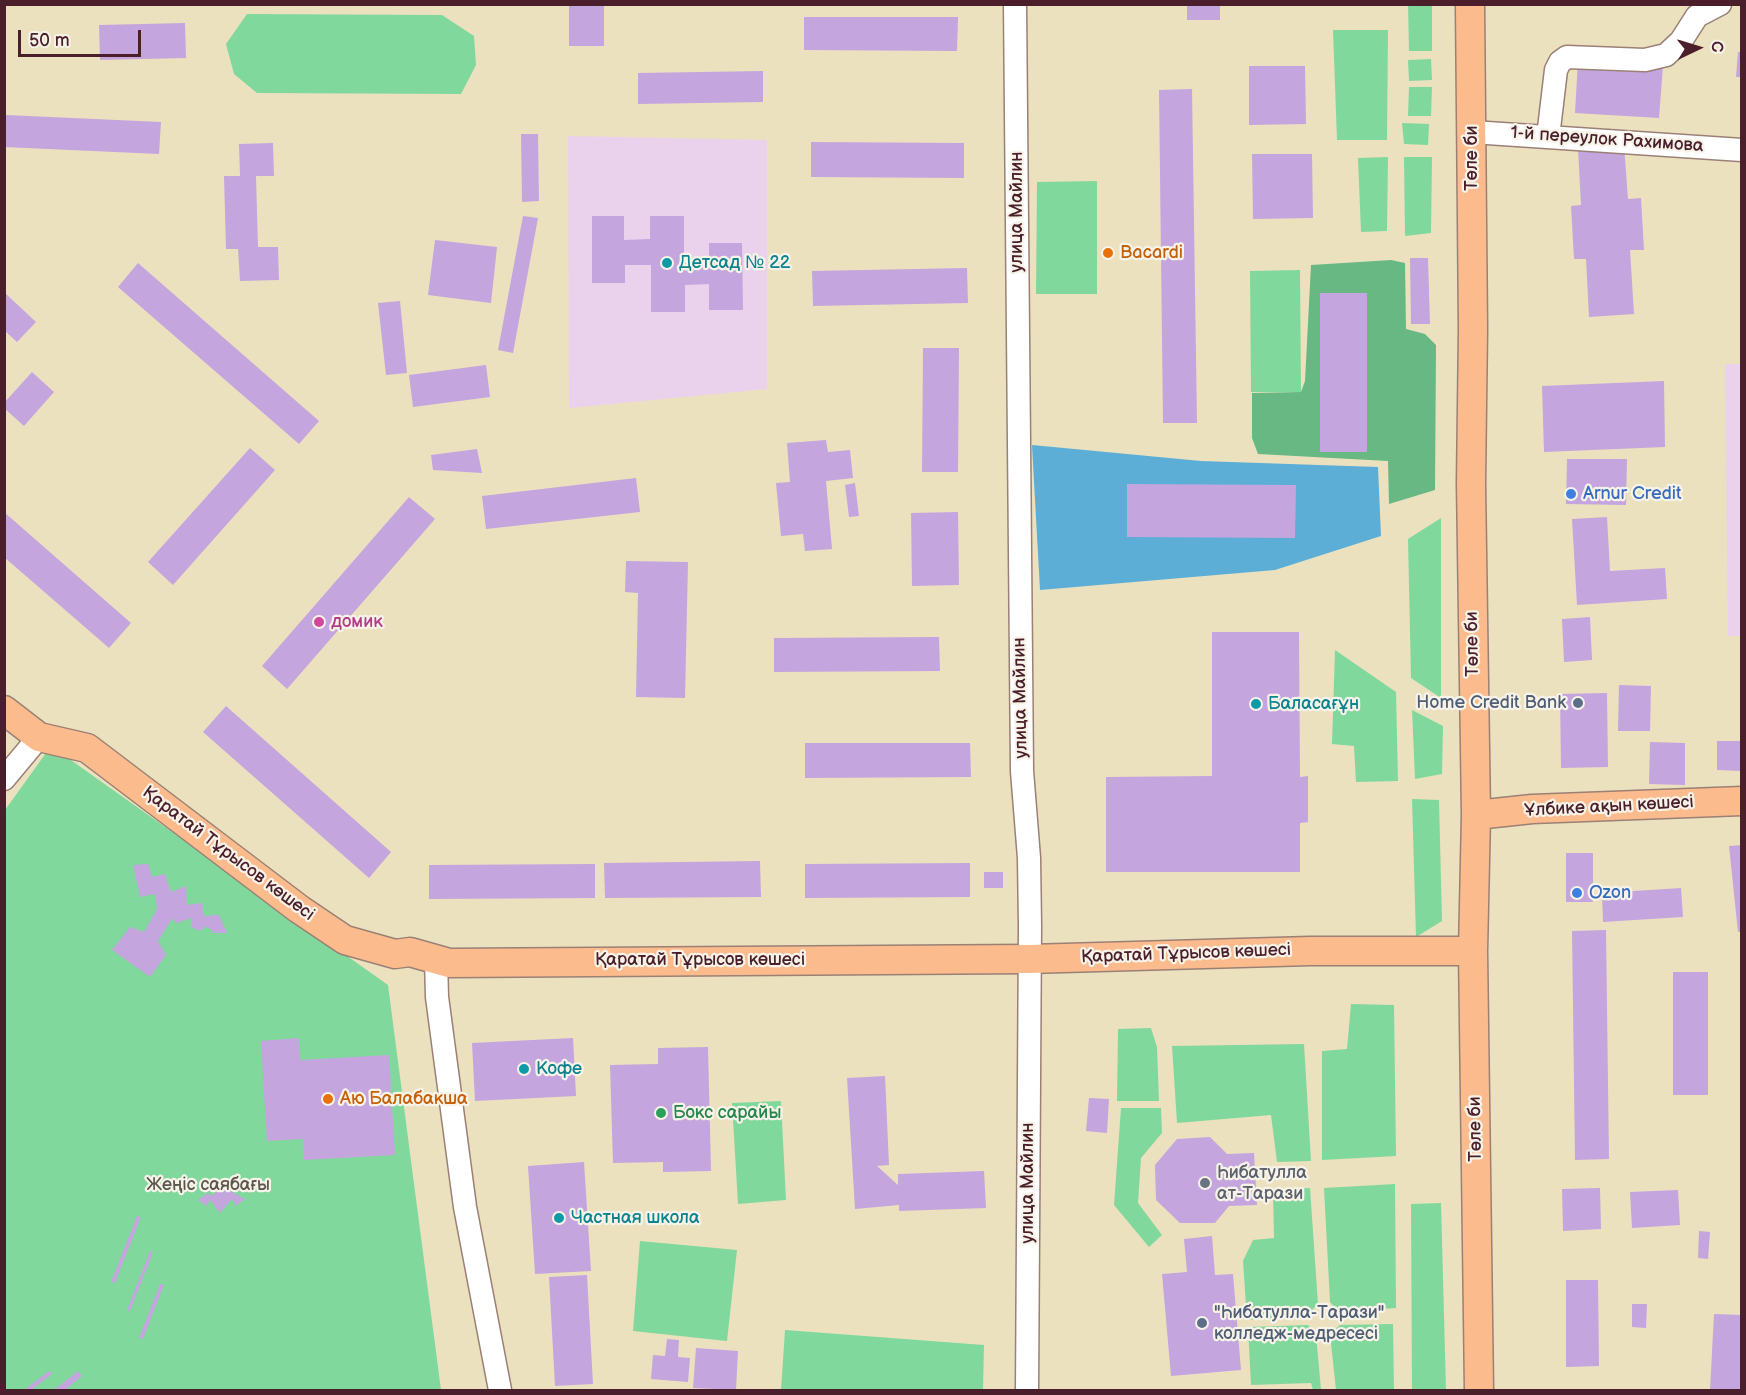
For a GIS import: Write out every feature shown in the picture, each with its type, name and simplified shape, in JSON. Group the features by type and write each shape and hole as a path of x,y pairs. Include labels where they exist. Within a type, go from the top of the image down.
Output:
{"main road":[{"name":"Төле би","path":"1470,4 1471,483 1476,815 1473,951 1479,1390"},
{"name":"Қаратай Тұрысов көшесі","path":"4,710 39,737 87,748 299,909 345,940 395,954 410,952 449,963 1029,959 1310,951 1473,951"},
{"name":"Ұлбике ақын көшесі","path":"1476,815 1532,809 1742,801"}],"street":[{"name":"улица Майлин","path":"1015,4 1022,771 1029,858 1027,1390"},
{"path":"1548,137 1556,70 1560,62 1567,57 1645,60 1666,55 1681,41 1698,10 1720,4"},
{"name":"1-й переулок Рахимова","path":"1472,132 1742,150"},
{"path":"4,779 39,737"},
{"path":"436,960 437,997 465,1207 500,1390"}],"shaded area":[{"path":"568,136 767,140 767,389 569,408"},
{"path":"1725,364 1741,364 1741,636 1728,636"}],"green space":[{"path":"1408,5 1432,5 1432,51 1409,51"},
{"path":"247,14 442,15 474,36 476,65 461,94 257,93 234,74 226,44"},
{"path":"1333,30 1388,30 1387,140 1337,140"},
{"path":"1431,59 1432,80 1409,81 1408,60"},
{"path":"1409,87 1432,87 1431,116 1408,116"},
{"path":"1402,123 1429,124 1428,145 1404,144"},
{"path":"1388,157 1387,231 1361,232 1358,158"},
{"path":"1404,157 1432,157 1431,233 1405,236"},
{"path":"1097,181 1097,294 1036,294 1037,182"},
{"path":"1391,260 1405,263 1406,329 1425,334 1436,345 1435,490 1389,504 1388,461 1258,454 1252,438 1252,393 1301,392 1305,381 1311,265"},
{"path":"1300,270 1301,392 1251,392 1250,271"},
{"path":"1441,518 1441,698 1411,678 1408,539"},
{"path":"1335,650 1396,692 1398,781 1356,782 1354,746 1332,744"},
{"path":"1412,710 1443,726 1442,774 1415,779"},
{"name":"Жеңіс саябағы","path":"51,746 388,985 441,1390 5,1390 5,810"},
{"path":"1412,799 1439,800 1442,921 1416,937"},
{"path":"1351,1004 1394,1005 1396,1156 1322,1160 1322,1051 1347,1049"},
{"path":"1151,1028 1157,1047 1159,1101 1117,1101 1118,1029"},
{"path":"1304,1044 1311,1161 1277,1162 1271,1115 1177,1123 1172,1046"},
{"path":"781,1101 786,1200 738,1204 732,1103"},
{"path":"1121,1108 1161,1108 1162,1133 1141,1158 1138,1203 1162,1235 1149,1247 1114,1205"},
{"path":"1395,1184 1396,1308 1339,1312 1330,1302 1324,1188"},
{"path":"1310,1188 1318,1304 1307,1315 1247,1320 1243,1261 1253,1240 1274,1238 1273,1190"},
{"path":"1441,1203 1446,1390 1412,1390 1411,1204"},
{"path":"640,1241 737,1250 727,1341 633,1331"},
{"path":"1393,1324 1394,1390 1336,1390 1330,1334 1340,1325"},
{"path":"1308,1325 1316,1334 1321,1390 1313,1390 1311,1383 1251,1385 1248,1327"},
{"path":"785,1330 984,1345 983,1390 781,1390"}],"water":[{"path":"1032,445 1201,461 1378,467 1381,536 1275,570 1040,590"}],"building":[{"path":"569,4 604,4 604,46 569,46"},
{"path":"1187,4 1220,4 1220,20 1187,20"},
{"path":"804,17 958,17 957,51 804,50"},
{"path":"185,23 186,58 100,60 99,25"},
{"path":"1738,52 1742,52 1742,77 1736,77"},
{"path":"1578,61 1663,66 1659,118 1575,113"},
{"path":"1249,66 1305,66 1306,124 1249,125"},
{"path":"763,71 763,102 638,104 638,73"},
{"path":"1192,89 1197,423 1163,423 1159,90"},
{"path":"6,115 161,122 159,154 4,147"},
{"path":"521,134 538,134 539,201 522,202"},
{"path":"811,142 964,143 964,178 811,177"},
{"path":"273,143 274,176 256,176 258,247 278,247 279,280 240,281 238,249 226,249 224,176 240,176 239,144"},
{"path":"1624,145 1628,199 1641,198 1644,250 1630,250 1634,314 1589,317 1586,259 1574,259 1571,206 1581,205 1578,148"},
{"path":"1252,154 1312,154 1313,218 1253,219"},
{"path":"523,216 538,218 513,353 498,350"},
{"name":"Детсад № 22","path":"592,216 624,216 624,240 650,239 650,216 684,216 684,262 709,262 709,243 742,243 743,310 709,310 709,284 685,285 685,312 651,312 651,265 625,265 625,283 592,283"},
{"path":"435,240 497,247 491,303 428,295"},
{"path":"1410,258 1428,258 1430,324 1411,324"},
{"path":"138,263 319,421 299,444 118,287"},
{"path":"967,268 968,303 813,306 812,271"},
{"path":"4,292 36,322 17,342 4,330"},
{"path":"1320,293 1367,293 1367,452 1320,452"},
{"path":"400,301 407,373 386,375 378,303"},
{"path":"923,348 959,348 958,472 922,472"},
{"path":"486,365 490,397 413,407 409,375"},
{"path":"32,372 54,392 24,426 4,408 4,403"},
{"path":"1664,381 1665,447 1544,452 1542,386"},
{"path":"826,440 828,452 850,450 853,478 826,481 832,549 805,551 803,534 781,536 776,483 790,482 787,443"},
{"path":"250,448 275,470 173,585 148,562"},
{"path":"477,449 482,473 433,470 431,455"},
{"path":"1567,459 1627,459 1626,505 1566,504"},
{"path":"636,478 640,512 486,529 482,496"},
{"path":"855,483 859,516 849,517 845,485"},
{"path":"1127,484 1296,485 1295,538 1127,537"},
{"path":"409,497 435,519 287,689 262,666"},
{"path":"4,512 131,623 109,648 4,557"},
{"path":"958,512 959,585 912,586 911,513"},
{"path":"1607,517 1610,571 1665,568 1667,599 1577,605 1572,519"},
{"path":"626,561 688,562 685,698 636,697 638,593 625,592"},
{"path":"1590,617 1592,660 1564,662 1562,619"},
{"name":"Баласағұн","path":"1212,632 1299,632 1300,777 1308,776 1308,822 1300,823 1300,872 1106,872 1106,777 1212,776"},
{"path":"939,637 940,671 774,672 774,638"},
{"path":"1619,685 1651,686 1650,731 1618,731"},
{"path":"1607,693 1608,767 1561,768 1560,694"},
{"path":"226,706 391,852 369,878 203,732"},
{"path":"1717,741 1742,741 1742,771 1717,770"},
{"path":"1650,742 1685,743 1685,785 1649,784"},
{"path":"805,743 970,743 971,777 805,778"},
{"path":"1742,845 1742,931 1738,932 1729,846"},
{"path":"1566,853 1593,853 1593,902 1566,902"},
{"path":"760,861 761,897 605,898 604,863"},
{"path":"970,863 970,897 805,898 805,864"},
{"path":"148,864 152,877 165,874 171,892 186,886 187,905 202,903 204,916 219,915 227,933 214,933 207,926 200,931 191,927 192,918 177,923 172,919 158,941 166,955 150,977 112,950 130,927 144,932 157,909 155,894 140,897 133,865"},
{"path":"595,864 595,898 429,899 429,865"},
{"path":"984,872 1003,872 1003,888 984,888"},
{"path":"1681,888 1683,917 1603,922 1602,893"},
{"path":"1606,930 1609,1159 1575,1160 1572,931"},
{"path":"1673,972 1708,972 1708,1095 1673,1095"},
{"name":"Аю Балабакша","path":"299,1038 300,1060 389,1055 395,1155 304,1160 303,1139 267,1141 261,1041"},
{"name":"Кофе","path":"573,1038 576,1096 475,1101 472,1043"},
{"name":"Бокс сарайы","path":"708,1047 711,1171 663,1172 663,1162 613,1163 610,1065 658,1064 658,1048"},
{"path":"885,1076 889,1165 877,1166 898,1185 898,1174 984,1171 986,1208 899,1211 899,1205 855,1209 847,1078"},
{"path":"1089,1098 1109,1099 1107,1133 1086,1131"},
{"name":"Һибатулла ат-Тарази","path":"1210,1137 1227,1154 1254,1153 1257,1205 1229,1206 1215,1223 1180,1223 1156,1200 1155,1165 1177,1139"},
{"name":"Частная школа","path":"584,1162 591,1271 535,1274 528,1166"},
{"path":"223,1187 245,1199 236,1206 232,1199 220,1213 210,1200 207,1206 198,1200 208,1193 211,1196"},
{"path":"1600,1188 1601,1229 1563,1231 1562,1189"},
{"path":"1678,1190 1680,1225 1632,1228 1630,1192"},
{"path":"137,1216 141,1217 115,1283 111,1282"},
{"path":"1699,1231 1710,1232 1708,1259 1698,1258"},
{"name":"\"Һибатулла-Тарази\" колледж-медресесі","path":"1212,1236 1215,1275 1233,1274 1241,1370 1171,1376 1162,1274 1187,1272 1184,1239"},
{"path":"150,1251 153,1252 130,1311 127,1310"},
{"path":"587,1275 593,1384 555,1386 549,1277"},
{"path":"1566,1280 1598,1280 1599,1366 1566,1367"},
{"path":"160,1284 164,1285 143,1339 139,1338"},
{"path":"1632,1304 1647,1304 1646,1328 1632,1327"},
{"path":"1714,1314 1742,1315 1742,1390 1710,1390"},
{"path":"667,1339 679,1340 678,1357 690,1358 688,1382 651,1379 653,1355 665,1356"},
{"path":"696,1348 738,1351 736,1390 693,1388"},
{"path":"49,1371 52,1374 31,1390 24,1390"},
{"path":"78,1371 82,1376 65,1390 54,1390"}],"place":[{"name":"Bacardi","path":"1108,253"},
{"name":"Детсад № 22","path":"667,263"},
{"name":"Arnur Credit","path":"1571,494"},
{"name":"домик","path":"319,622"},
{"name":"Home Credit Bank","path":"1578,703"},
{"name":"Баласағұн","path":"1256,704"},
{"name":"Ozon","path":"1577,893"},
{"name":"Кофе","path":"524,1069"},
{"name":"Аю Балабакша","path":"328,1099"},
{"name":"Бокс сарайы","path":"661,1113"},
{"name":"Һибатулла ат-Тарази","path":"1205,1183"},
{"name":"Частная школа","path":"559,1218"},
{"name":"\"Һибатулла-Тарази\" колледж-медресесі","path":"1202,1323"}]}
